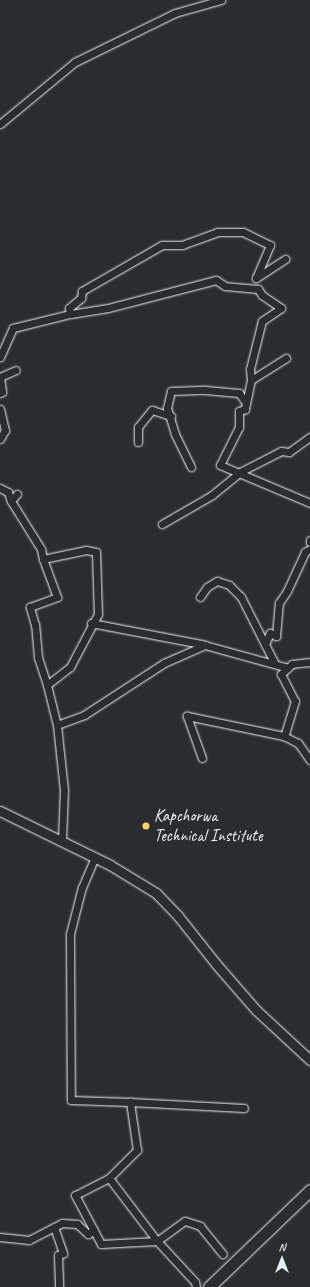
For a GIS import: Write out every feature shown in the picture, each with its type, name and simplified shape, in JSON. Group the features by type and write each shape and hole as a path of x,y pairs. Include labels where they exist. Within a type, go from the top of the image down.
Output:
{"main road":[{"path":"209,1287 310,1190"}],"street":[{"path":"0,124 75,62 176,13 221,0"},
{"path":"70,314 69,308 81,298 82,291 162,245 182,245 217,232 243,232 270,245 256,278 285,259"},
{"path":"0,357 13,328 70,314 108,308 216,280 225,286 258,289 262,295 281,308 262,321 250,369 251,380 245,409 239,411 239,427 220,465 310,504"},
{"path":"251,380 286,358"},
{"path":"0,393 0,377 16,370"},
{"path":"191,467 175,434 171,416 167,408 171,390 205,390 239,393 246,403"},
{"path":"0,409 5,430 0,439"},
{"path":"138,442 138,427 152,410 171,416"},
{"path":"162,524 212,495 238,473 281,451 289,452 310,437"},
{"path":"0,488 8,492 11,501 41,549 43,559 57,597 30,607 35,625 38,657 57,725 64,790 62,840"},
{"path":"11,501 17,494"},
{"path":"264,644 270,633 276,636 279,602 287,591 305,552 310,549"},
{"path":"43,559 86,550 96,552 98,614 91,623 70,667 47,685"},
{"path":"200,597 207,586 217,581 230,585 240,597 275,664"},
{"path":"91,623 205,645 288,668"},
{"path":"57,725 84,715 164,663 205,645"},
{"path":"284,736 294,701 281,674 292,664 310,662"},
{"path":"202,758 186,716 284,736 298,743 310,760"},
{"path":"0,811 95,857 145,886 166,903 256,1010 310,1060"},
{"path":"95,857 82,887 70,934 71,1100 244,1108"},
{"path":"130,1102 137,1150 109,1178 75,1195 101,1244 157,1241 185,1221 200,1226 223,1254"},
{"path":"109,1178 157,1241 195,1282 196,1287"},
{"path":"0,1237 29,1240 62,1223 77,1224 88,1234 94,1230"},
{"path":"54,1227 63,1253 58,1255 59,1287"}],"place":[{"name":"Kapchorwa Technical Institute","path":"146,826"}]}
